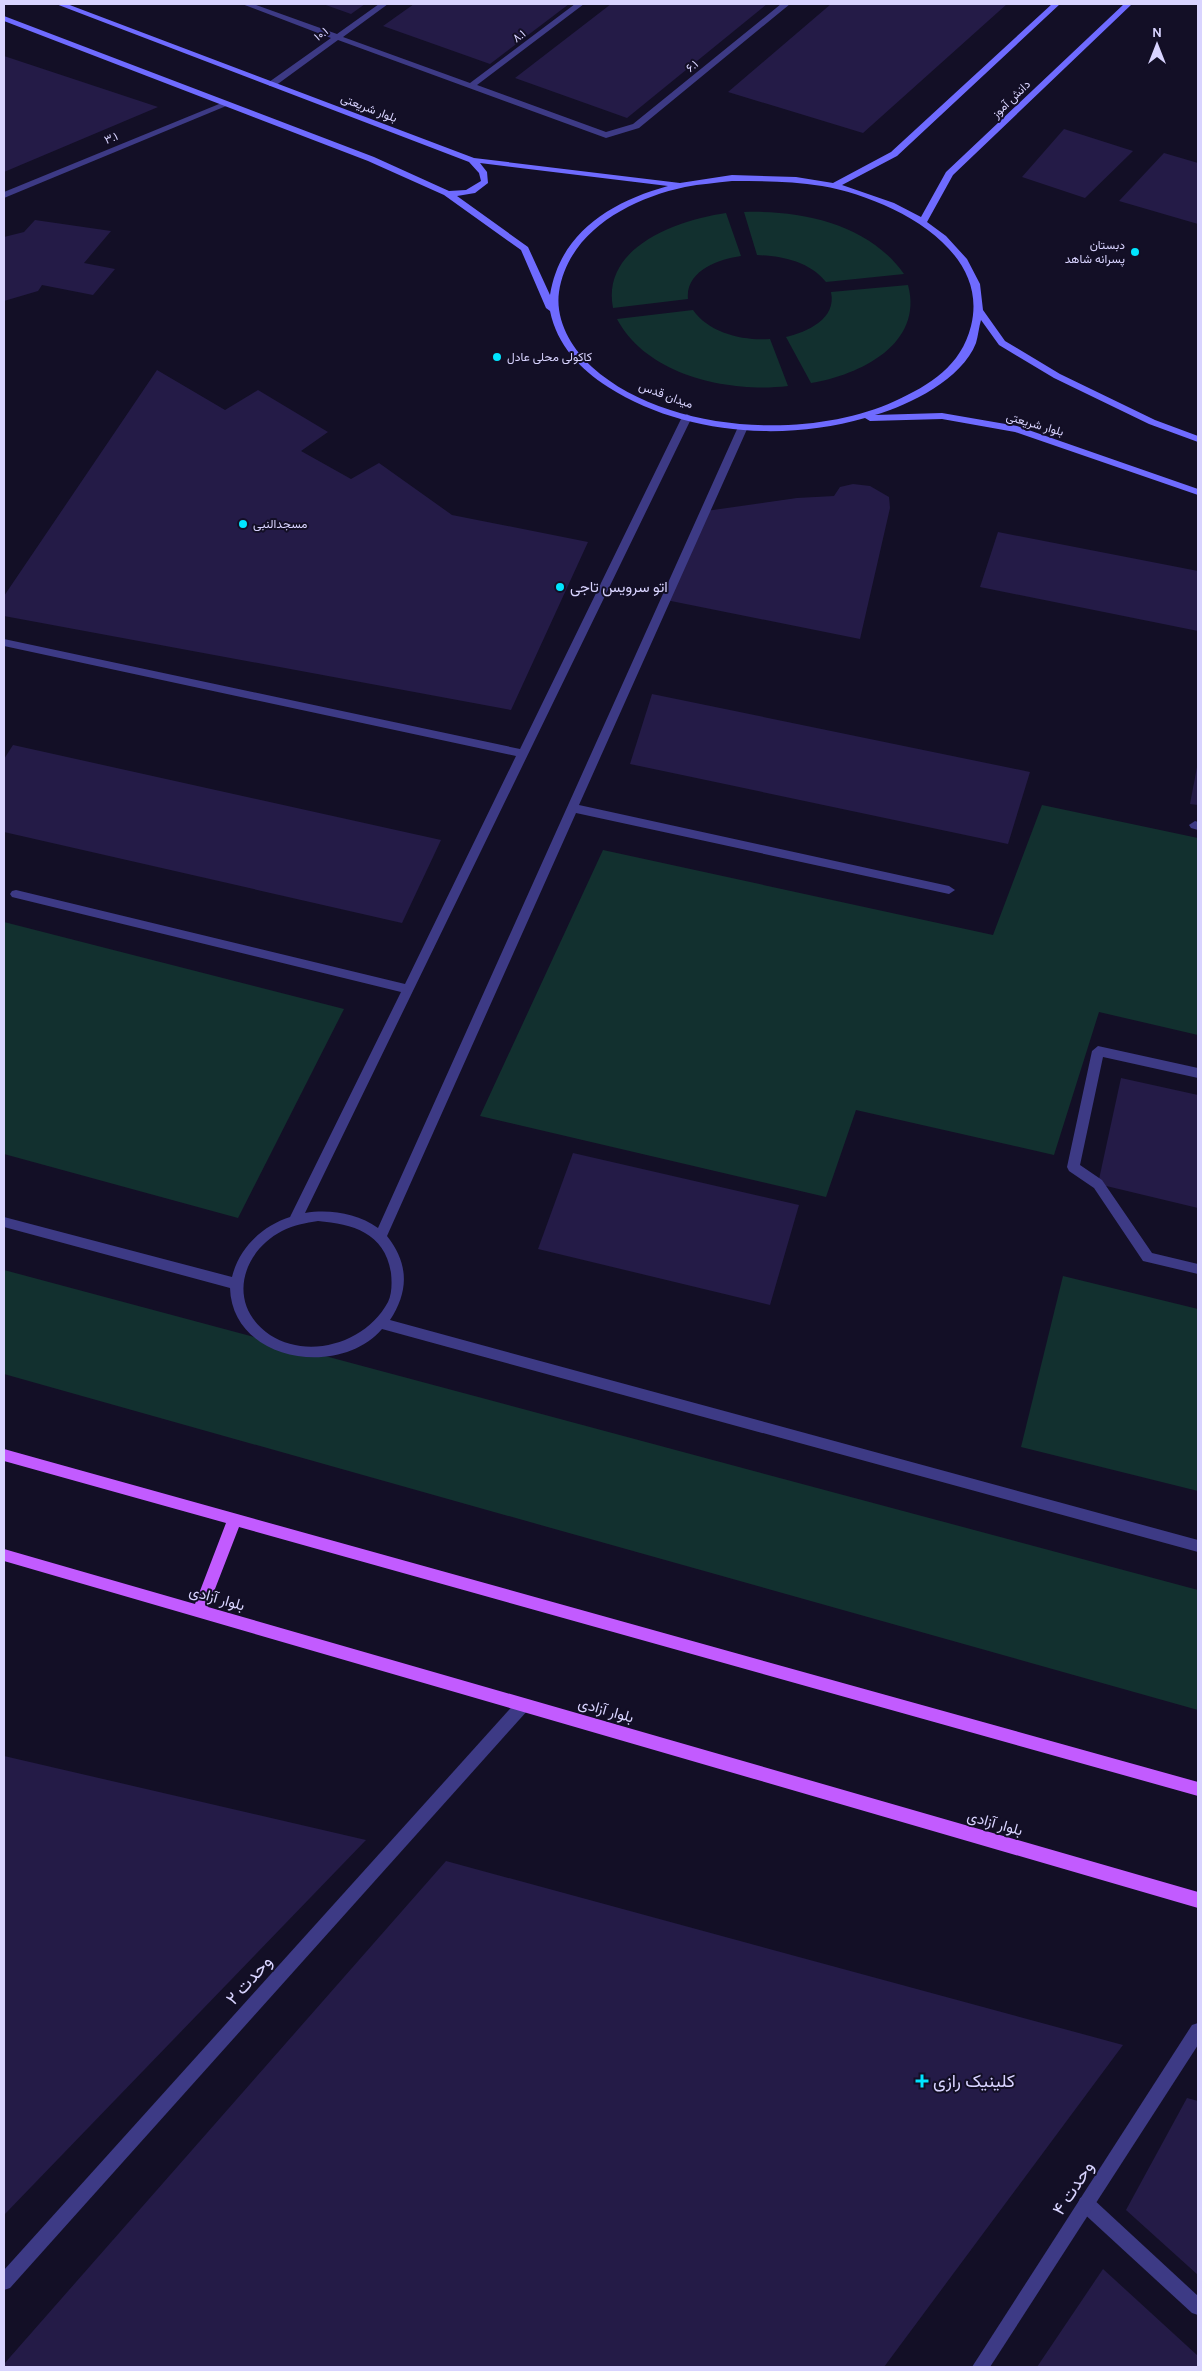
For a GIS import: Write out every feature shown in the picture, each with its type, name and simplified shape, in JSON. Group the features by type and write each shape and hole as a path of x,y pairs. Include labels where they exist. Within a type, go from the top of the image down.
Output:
{"main road":[{"name":"بلوار شریعتی","path":"60,4 472,160 682,185"},
{"path":"834,186 894,154 1056,4"},
{"name":"دانش آموز","path":"922,221 949,174 1128,4"},
{"path":"4,18 371,159 447,193 525,248 554,313"},
{"path":"447,193 460,194 476,190 485,181 483,172 472,160"},
{"name":"میدان قدس","path":"732,178 784,178 834,186 882,200 922,221 954,248 974,279 980,312 970,345 946,375 908,401 858,419 802,427 743,427 686,417 636,399 595,374 567,345 554,313 554,280 569,248 597,222 636,200 682,185 732,178"},
{"path":"980,312 1002,343 1057,376 1152,422 1198,440"},
{"name":"بلوار شریعتی","path":"858,419 942,416 1017,429 1126,465 1198,492"},
{"path":"4,1455 1198,1789"},
{"path":"199,1611 235,1519"},
{"name":"بلوار آزادی","path":"4,1554 1198,1900"}],"street":[{"path":"246,4 471,86"},
{"name":"۱۰.۱","path":"272,84 384,4"},
{"name":"۸.۱","path":"471,86 580,4"},
{"name":"۶.۱","path":"471,86 606,135 636,126 786,4"},
{"name":"۳.۱","path":"4,195 227,104"},
{"path":"295,1220 686,417"},
{"path":"380,1237 743,427"},
{"path":"4,642 522,753"},
{"path":"573,808 949,890"},
{"path":"16,894 408,989"},
{"path":"1198,1073 1098,1050 1073,1167 1098,1184 1148,1256 1198,1269"},
{"path":"318,1216 341,1218 362,1224 380,1237 394,1256 398,1279 395,1302 380,1323 361,1339 337,1349 312,1352 287,1349 265,1339 248,1324 238,1305 236,1284 242,1264 254,1245 272,1230 295,1220 318,1216"},
{"path":"4,1222 236,1284"},
{"path":"380,1323 1198,1546"},
{"name":"وحدت ۲","path":"4,2282 523,1704"},
{"name":"وحدت ۴","path":"980,2367 1198,2031"},
{"path":"1086,2204 1198,2307"}],"green space":[{"path":"744,212 789,214 833,223 872,243 889,257 904,274 826,282 812,269 803,264 785,258 757,255"},
{"path":"726,213 741,256 723,260 705,268 692,281 688,299 613,308 612,286 619,268 631,253 647,240 666,230 687,222"},
{"path":"908,285 910,306 906,324 897,340 884,353 849,373 811,383 786,337 811,328 825,317 832,301 831,292"},
{"path":"693,310 708,325 727,334 749,339 770,339 788,386 741,387 716,383 669,367 648,354 631,339 617,319"},
{"path":"1042,805 1198,838 1198,1035 1099,1012 1054,1155 856,1110 826,1197 480,1116 603,850 993,935"},
{"path":"4,922 344,1009 238,1218 4,1154"},
{"path":"4,1270 1198,1590 1198,1710 4,1374"},
{"path":"1063,1276 1198,1309 1198,1491 1021,1447"}],"building":[{"path":"323,4 365,4 351,14"},
{"path":"414,4 569,4 490,64 383,26"},
{"path":"611,4 767,4 627,118 515,78"},
{"path":"831,4 1007,4 863,133 728,92"},
{"path":"4,56 158,107 4,172"},
{"path":"1064,129 1133,151 1085,198 1022,177"},
{"path":"1164,153 1198,163 1198,224 1119,201"},
{"path":"35,220 111,231 84,263 115,269 93,295 42,285 38,291 4,301 4,237 24,232"},
{"path":"157,370 225,410 258,390 328,432 301,451 351,479 379,463 452,515 588,542 511,710 4,616 4,596"},
{"path":"853,484 870,486 889,497 890,508 860,639 666,600 706,511 797,498 834,496 840,487"},
{"path":"998,532 1198,571 1198,631 980,587"},
{"path":"652,694 1030,772 1008,844 630,764"},
{"path":"13,745 441,840 402,923 4,832 4,759"},
{"path":"1198,767 1198,805 1190,804"},
{"path":"1121,1078 1198,1095 1198,1208 1098,1184"},
{"path":"573,1153 799,1205 770,1305 538,1249"},
{"path":"4,1756 366,1840 4,2215"},
{"path":"446,1861 1123,2045 884,2367 4,2367 4,2364"},
{"path":"1187,2098 1198,2101 1198,2275 1126,2210"},
{"path":"1103,2269 1198,2356 1198,2367 1037,2367"}],"place":[{"name":"دبستان پسرانه شاهد","path":"1135,252"},
{"name":"کاکولی محلی عادل","path":"497,357"},
{"name":"مسجدالنبی","path":"243,524"},
{"name":"اتو سرویس تاجی","path":"560,587"},
{"name":"کلینیک رازی","path":"922,2081"}]}
